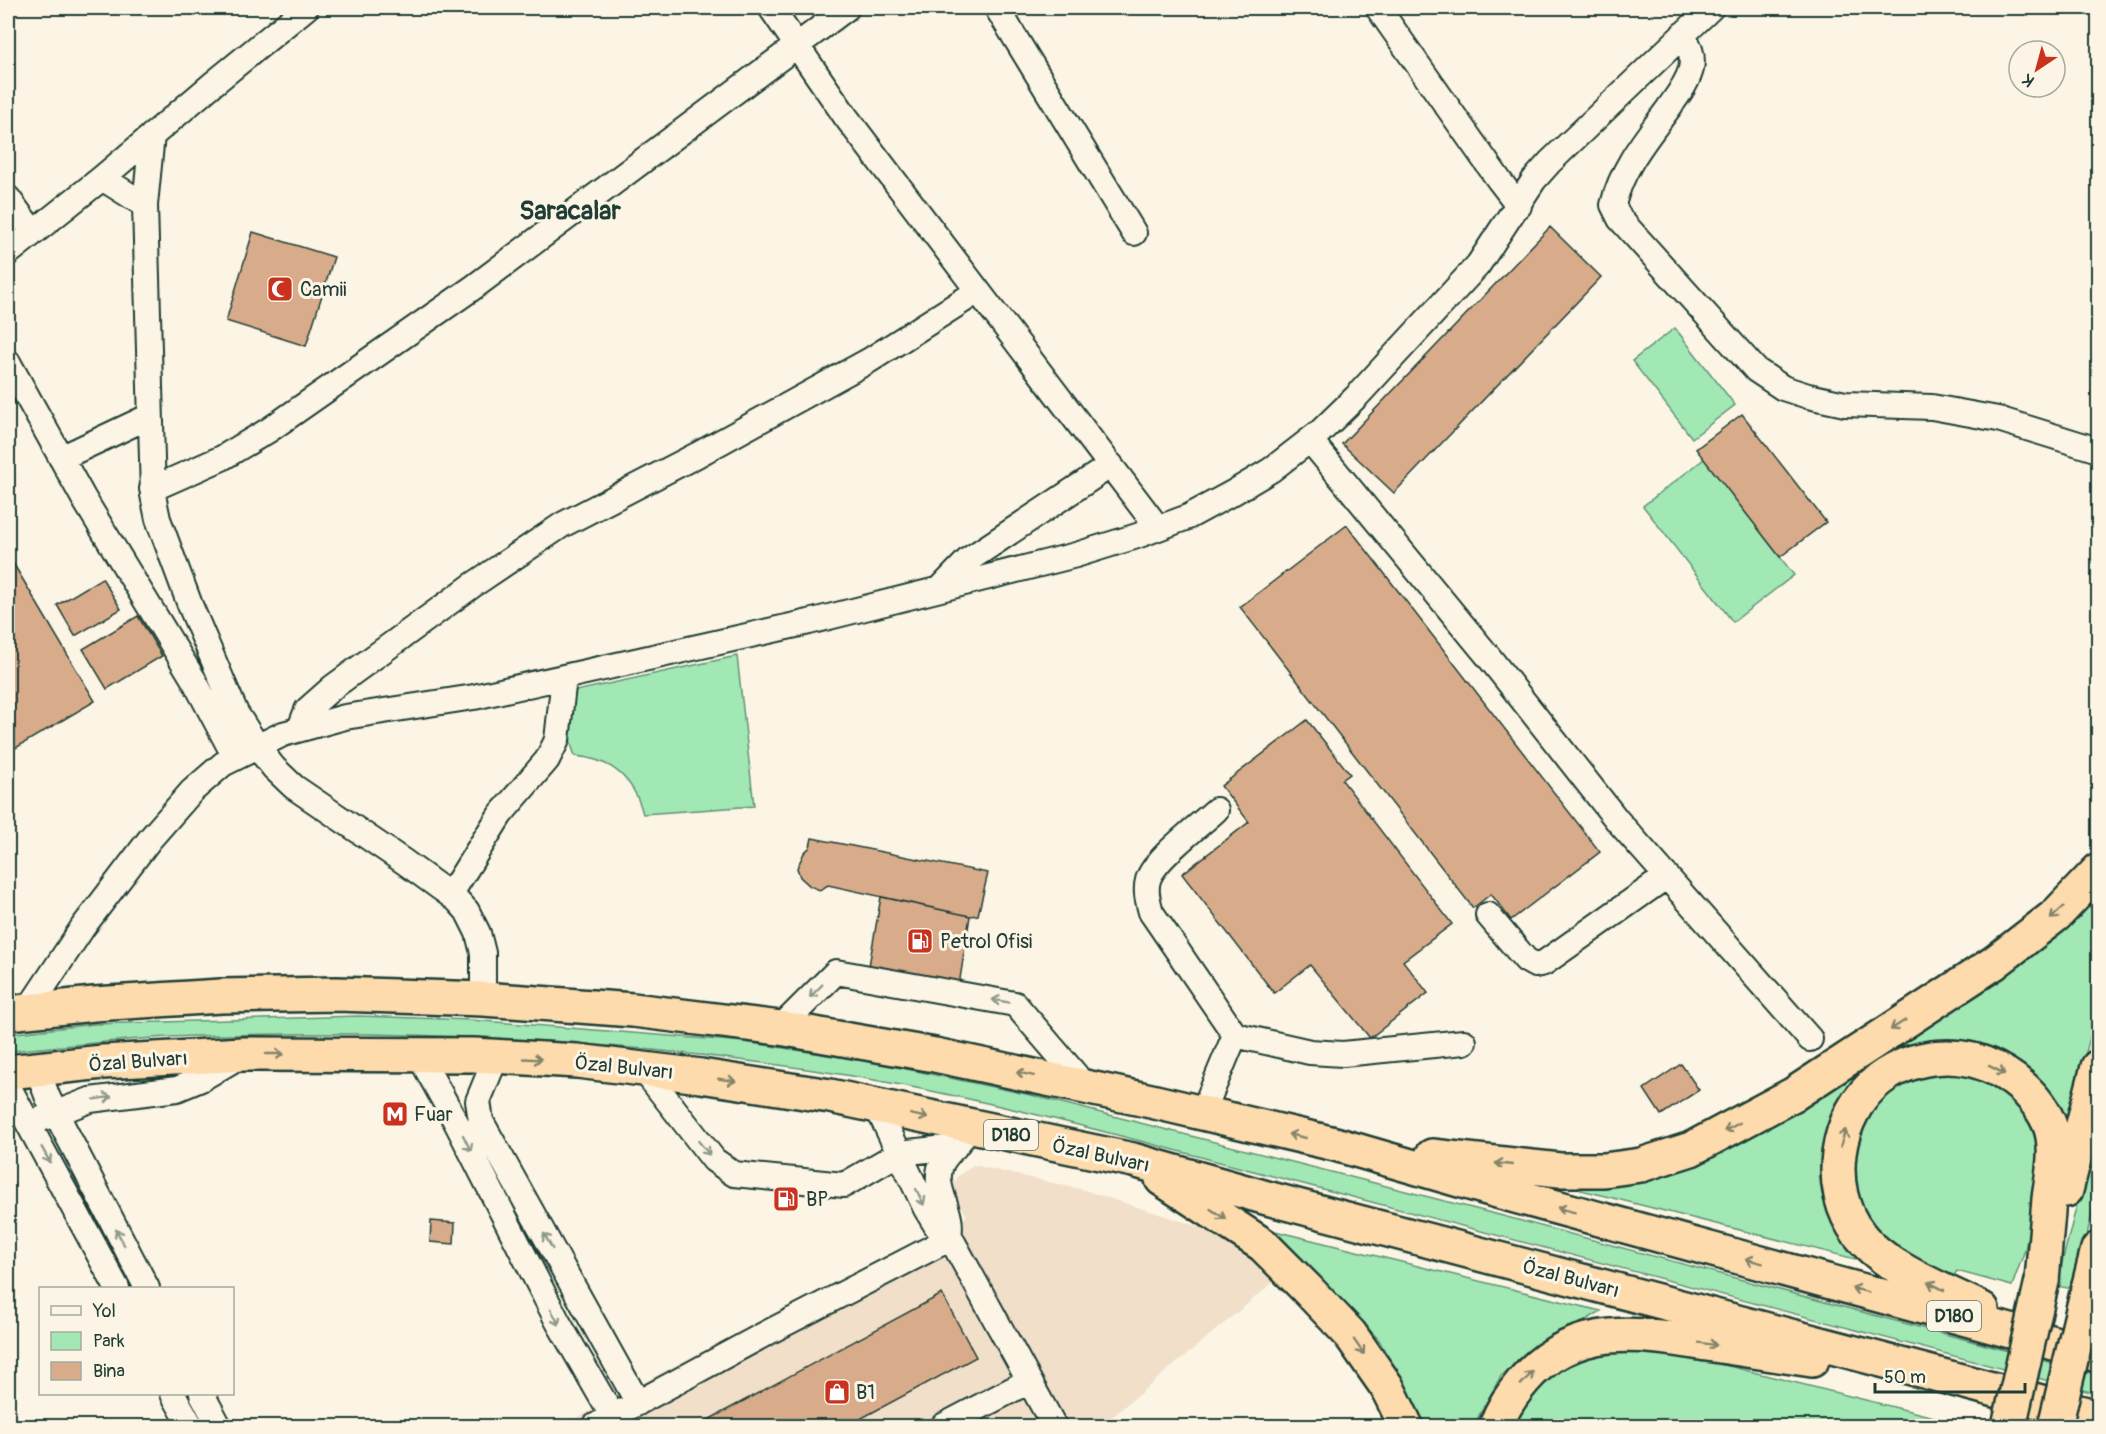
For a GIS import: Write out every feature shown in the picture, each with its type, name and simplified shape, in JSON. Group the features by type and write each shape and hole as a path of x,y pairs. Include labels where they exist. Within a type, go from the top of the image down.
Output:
{"highway":[{"path":"1335,1144 1560,1170 1604,1170 1641,1165 1691,1149 1794,1094 1994,963 2056,915 2098,872"},
{"name":"D180","path":"17,1012 94,1004 233,996 337,994 483,999 633,1010 780,1028 935,1055 1151,1101 1335,1144 2098,1355"},
{"name":"Özal Bulvarı","path":"22,1071 103,1062 243,1054 496,1056 577,1061 701,1076 830,1096 877,1107 962,1137 1133,1160 1267,1198 2098,1417"},
{"path":"2042,1281 2054,1149 2050,1125 2038,1104 2006,1074 1987,1064 1966,1058 1930,1058 1915,1062 1880,1079 1866,1093 1854,1111 1844,1131 1839,1151 1840,1193 1858,1234 1893,1264 2044,1341 2098,1346"},
{"path":"2009,1426 2042,1281 2098,1068"},
{"path":"1133,1160 1263,1245 1350,1334 1387,1387 1406,1426"},
{"path":"2055,1426 2093,1278 2098,1249"},
{"path":"1496,1426 1511,1395 1546,1359 1564,1347 1602,1336 1653,1335 1990,1388 2080,1426"}],"street":[{"path":"8,253 306,8"},
{"path":"771,8 846,117 1158,528"},
{"path":"152,489 222,458 278,423 474,287 847,8"},
{"path":"998,8 1134,233"},
{"path":"1378,8 1519,206"},
{"path":"17,1012 150,839 192,792 224,764 283,734 345,717 474,697 564,677 819,619 1076,555 1188,517 1271,470 1310,440 1357,396 1478,265 1534,180 1550,162 1711,8"},
{"path":"1683,34 1691,48 1692,58 1686,84 1628,164 1619,183 1613,205 1620,219 1756,370 1784,388 1808,396 1845,404 1932,407 1998,419 2098,450"},
{"path":"152,135 145,205 152,489 158,519 190,605 236,713 274,768 294,786 450,895 467,911 478,933 483,953 483,999"},
{"path":"102,178 145,205"},
{"path":"8,198 33,232"},
{"path":"300,728 307,710 333,687 473,585 562,525 850,371 978,291"},
{"path":"8,362 236,757"},
{"path":"62,458 150,416"},
{"path":"1310,440 1488,656 1617,820 1810,1040"},
{"path":"941,589 968,560 1111,465"},
{"path":"450,895 500,814 547,760 557,740 564,677"},
{"path":"1216,810 1154,866 1148,881 1146,897 1151,912 1235,1035 1310,1052 1343,1054 1464,1042"},
{"path":"1488,915 1526,960 1535,964 1544,963 1667,876"},
{"path":"780,1028 836,972 1015,1004 1083,1086"},
{"path":"1202,1114 1235,1035"},
{"path":"27,1122 56,1114 90,1100 177,1089 201,1079 243,1054"},
{"path":"419,1055 456,1122 558,1322 621,1416"},
{"path":"496,1056 478,1101 481,1120 621,1416"},
{"path":"642,1069 714,1160 734,1174 844,1185 899,1153 962,1137"},
{"path":"22,1071 56,1114 146,1287"},
{"path":"8,1086 116,1287"},
{"path":"877,1107 937,1227 950,1236 1054,1426"},
{"path":"950,1236 952,1223 940,1192 940,1172 943,1162 962,1137"},
{"path":"621,1416 950,1236"},
{"path":"944,1426 1029,1381"},
{"path":"175,1395 191,1426"},
{"path":"203,1395 219,1426"}],"shaded area":[{"path":"973,1165 1084,1190 1222,1234 1282,1275 1101,1426 562,1426 750,1326 967,1216 952,1191 957,1177"}],"green space":[{"path":"1675,328 1735,405 1692,438 1632,361"},
{"path":"1704,459 1794,575 1733,622 1643,506"},
{"path":"737,656 754,806 643,814 634,791 620,773 600,761 575,756 568,724 571,692"},
{"path":"2098,893 2098,1007 2065,1132 1982,1048 1961,1041 1938,1041 1913,1045 1893,1055 1840,1109 1859,1251 1855,1259 1581,1190 1581,1184 1705,1158 1742,1141 1819,1093"},
{"path":"359,1016 471,1020 745,1042 873,1062 1031,1095 1503,1216 2098,1375 2098,1394 1067,1122 882,1081 658,1050 576,1043 413,1035 168,1037 8,1051 8,1034 94,1024"},
{"path":"1916,1072 1977,1073 2021,1102 2037,1134 2041,1171 2025,1250 2012,1286 1957,1271 1953,1277 1914,1263 1895,1253 1860,1210 1851,1170 1865,1116 1896,1083"},
{"path":"2098,1122 2098,1191 2073,1289 2056,1286"},
{"path":"1275,1231 1601,1311 1535,1351 1501,1376 1474,1426 1424,1426 1379,1340"},
{"path":"1640,1344 1970,1426 1514,1426 1528,1396 1567,1363 1604,1350"}],"building":[{"path":"1550,227 1601,277 1394,493 1342,444"},
{"name":"Camii","path":"253,232 334,257 306,346 226,321"},
{"path":"1742,414 1826,522 1780,557 1696,449"},
{"path":"1347,525 1600,852 1511,920 1491,894 1473,908 1240,607"},
{"path":"13,563 95,701 14,749 8,738 8,566"},
{"path":"102,578 121,609 75,636 57,605"},
{"path":"138,616 162,656 107,689 83,649"},
{"path":"1307,720 1350,774 1342,780 1452,924 1403,961 1428,993 1370,1038 1310,965 1274,993 1182,874 1249,822 1221,786"},
{"path":"812,838 988,873 978,915 970,916 828,885 820,890 810,886 800,877 797,868 804,853 810,847"},
{"path":"881,897 970,916 959,985 869,966"},
{"path":"1681,1064 1699,1090 1661,1115 1644,1089"},
{"path":"431,1221 455,1223 454,1244 430,1242"},
{"name":"B1","path":"942,1294 976,1357 847,1426 697,1426"}],"place":[{"name":"Camii","path":"280,289"},
{"name":"Petrol Ofisi","path":"920,941"},
{"name":"Fuar","path":"395,1114"},
{"name":"BP","path":"786,1199"},
{"name":"B1","path":"837,1392"}],"district":[{"name":"Saracalar","path":"570,210"}]}
